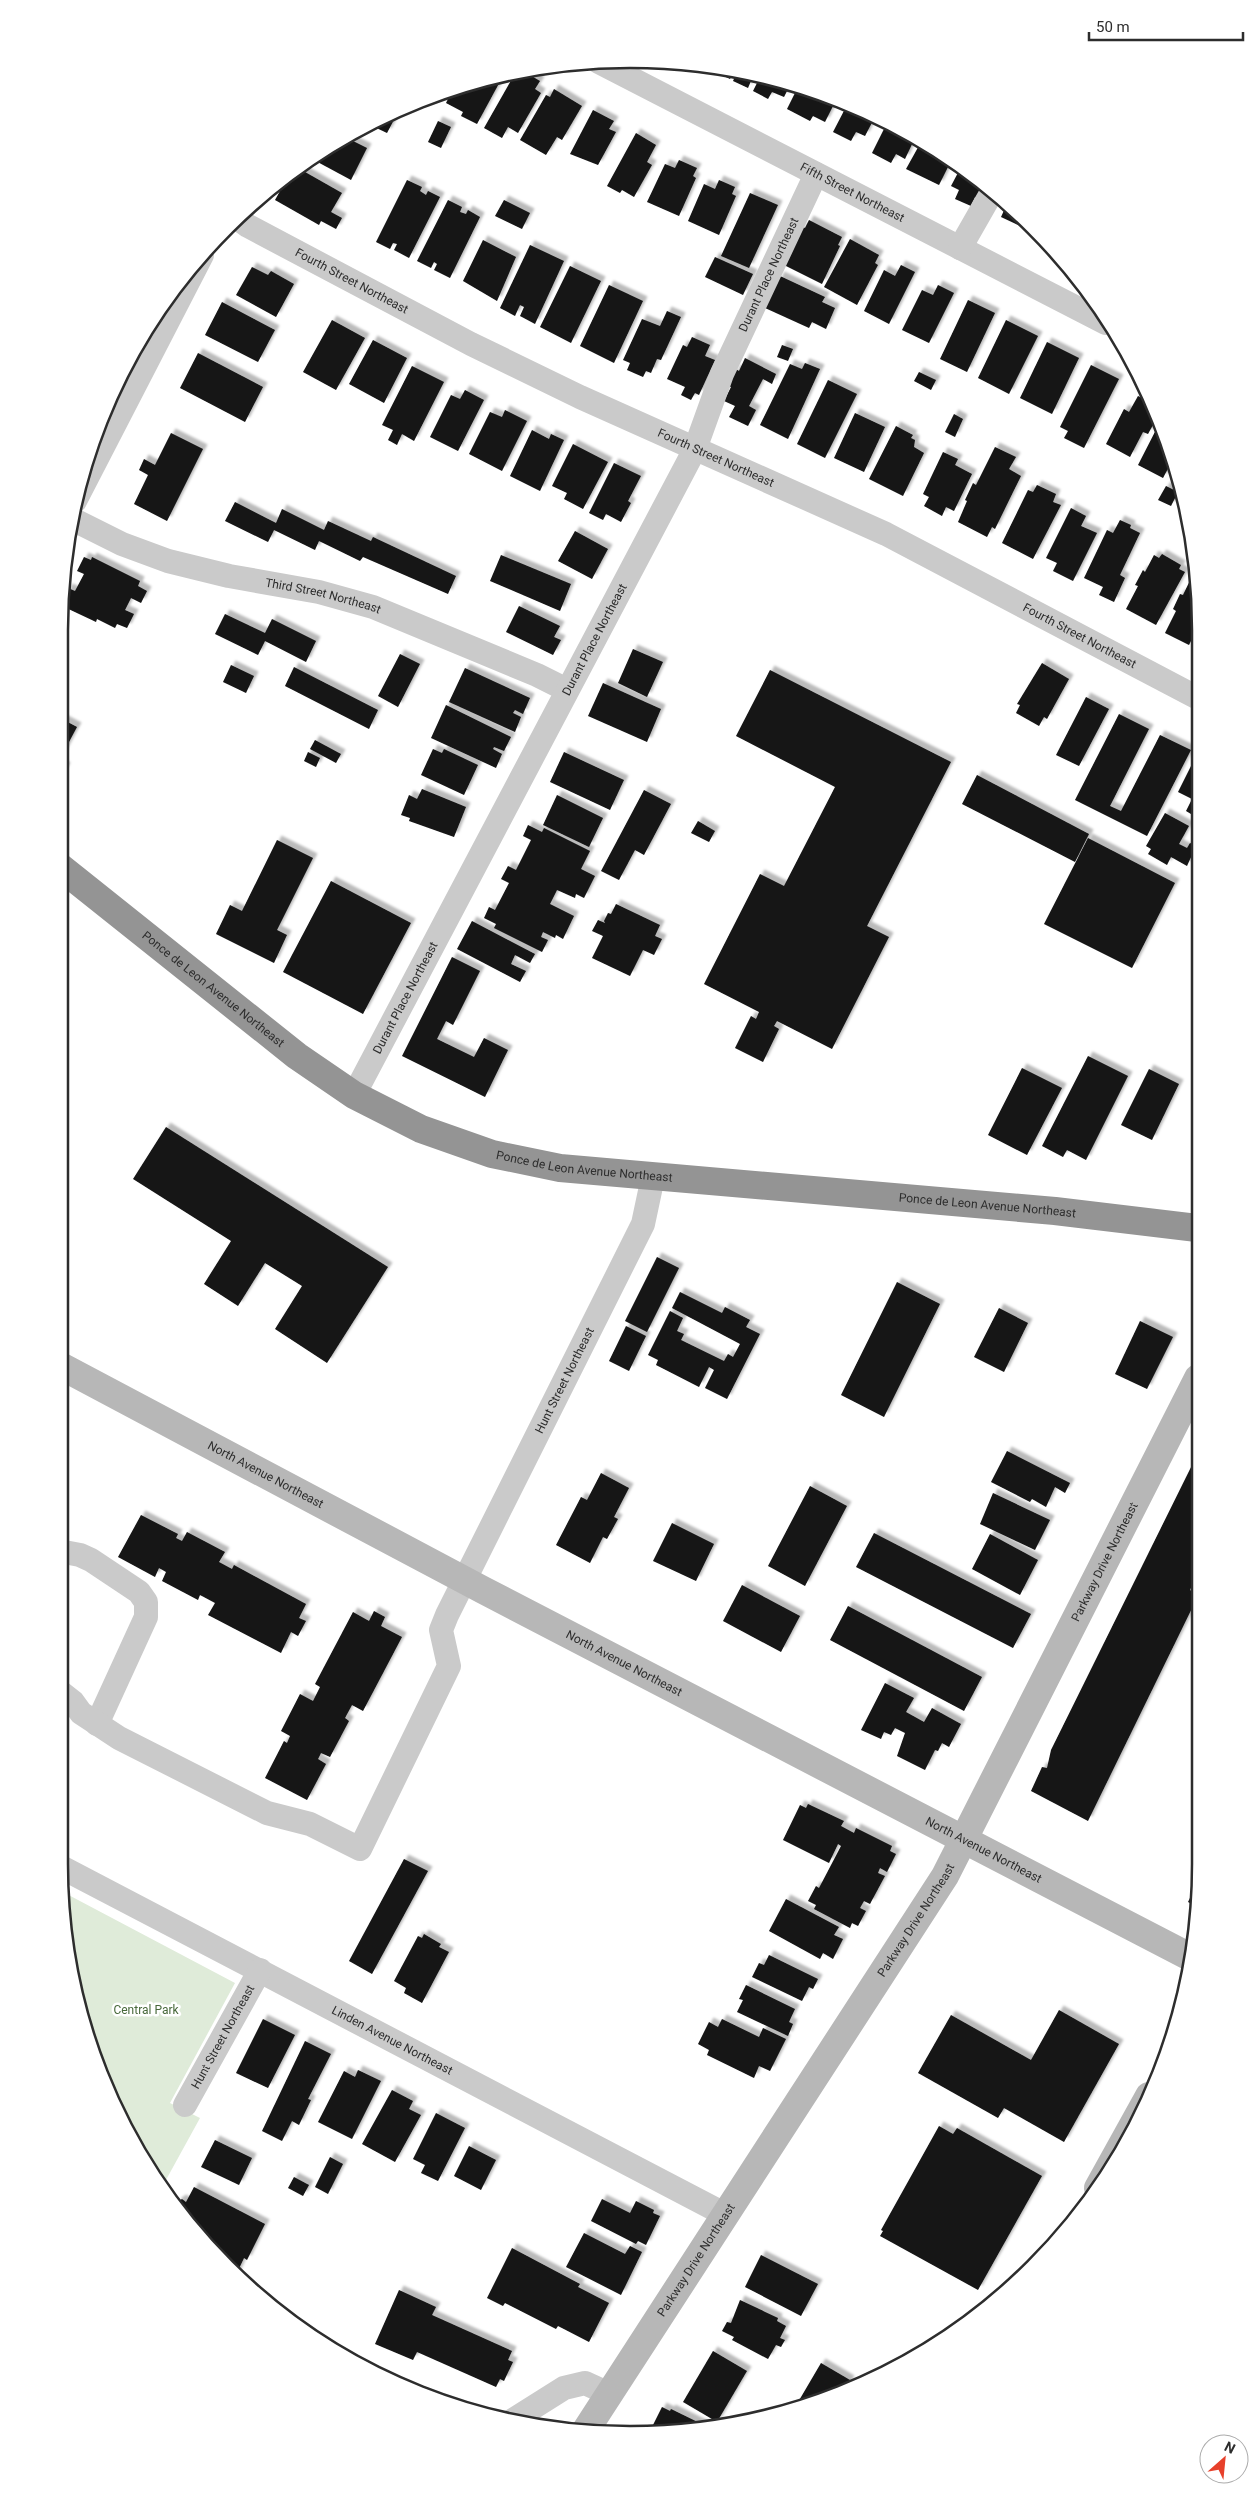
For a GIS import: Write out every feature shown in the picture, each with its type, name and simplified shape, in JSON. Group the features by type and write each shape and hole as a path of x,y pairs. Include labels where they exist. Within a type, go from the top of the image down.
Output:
{"highway":[{"name":"Ponce de Leon Avenue Northeast","path":"68,872 297,1056 354,1095 421,1129 492,1154 560,1168 1055,1211 1192,1227"}],"main road":[{"name":"North Avenue Northeast","path":"68,1371 463,1579 1184,1954"},
{"name":"Parkway Drive Northeast","path":"590,2425 946,1876 1192,1390"}],"street":[{"name":"Fifth Street Northeast","path":"612,68 1099,320"},
{"name":"Durant Place Northeast","path":"354,1095 694,449 722,374 816,174"},
{"path":"960,248 989,198"},
{"name":"Fourth Street Northeast","path":"243,222 471,344 580,397 886,534 1192,695"},
{"path":"91,470 188,282"},
{"name":"Third Street Northeast","path":"78,522 122,544 168,561 229,576 319,592 373,607 537,675 567,690"},
{"name":"Hunt Street Northeast","path":"97,1724 121,1739 267,1814 310,1824 360,1849 449,1666 441,1630 463,1579 644,1224 653,1177"},
{"path":"68,1553 91,1560 139,1592 146,1602 146,1617 143,1626 97,1724 81,1713 68,1698"},
{"name":"Linden Avenue Northeast","path":"68,1871 726,2215"},
{"name":"Hunt Street Northeast","path":"185,2105 260,1970"},
{"path":"520,2416 564,2388 585,2383 610,2394"}],"green space":[{"name":"Central Park","path":"69,1895 235,1983 170,2103 200,2118 165,2181 125,2113 97,2045 78,1974 72,1938"}],"building":[{"path":"532,76 540,81 535,89 541,93 518,133 508,127 502,138 484,128 511,80"},
{"path":"735,77 751,81 748,88 733,81"},
{"path":"499,83 477,124 461,116 463,112 446,103 449,97"},
{"path":"757,83 787,90 784,97 772,92 768,99 753,91"},
{"path":"554,89 582,106 562,140 557,137 546,155 520,140 546,95 550,97"},
{"path":"795,93 833,106 825,122 813,116 810,121 787,109"},
{"path":"593,110 614,121 609,129 616,132 598,165 570,154"},
{"path":"845,110 872,122 865,136 856,132 851,141 833,132"},
{"path":"394,119 387,133 376,128"},
{"path":"438,121 451,127 441,148 428,142"},
{"path":"884,128 912,144 905,159 896,154 891,163 872,153"},
{"path":"636,133 656,145 647,162 652,165 634,197 622,190 620,193 607,186"},
{"path":"353,141 367,148 351,180 317,162"},
{"path":"918,147 948,167 939,185 906,169"},
{"path":"679,160 697,168 693,176 696,178 679,216 647,202 665,164 675,168"},
{"path":"304,171 342,193 331,212 342,218 336,229 321,221 319,225 275,200 281,189"},
{"path":"958,173 986,195 983,201 975,197 971,206 955,199 959,190 951,186"},
{"path":"407,180 422,187 420,191 426,195 428,191 440,197 409,258 394,250 397,244 393,243 390,249 376,242"},
{"path":"719,180 735,187 732,194 736,196 719,235 688,221 704,184 715,189"},
{"path":"750,193 778,205 749,268 721,256"},
{"path":"448,200 462,207 460,212 466,214 468,210 480,217 450,278 434,270 437,264 434,262 431,268 417,261"},
{"path":"504,200 530,213 522,229 495,216"},
{"path":"1004,211 1021,226 1001,217"},
{"path":"809,220 842,237 838,245 840,246 822,284 784,265 803,227 805,228"},
{"path":"850,239 879,255 875,263 878,265 857,305 824,287"},
{"path":"483,240 516,257 497,301 463,281"},
{"path":"530,245 564,261 535,324 520,316 524,307 520,305 515,316 500,308"},
{"path":"715,257 753,274 743,295 705,277"},
{"path":"901,265 915,272 889,324 864,311 884,270 895,276"},
{"path":"570,266 601,281 571,343 540,327"},
{"path":"252,267 268,275 271,271 294,284 276,317 236,295"},
{"path":"780,276 825,297 822,302 835,308 826,329 812,322 809,328 765,308"},
{"path":"609,285 643,301 614,363 580,346"},
{"path":"938,285 954,293 929,343 902,330 922,290 933,295"},
{"path":"968,300 995,313 967,372 940,359"},
{"path":"222,302 275,330 258,362 205,335"},
{"path":"667,311 681,317 661,360 657,359 651,373 646,371 643,377 627,370 630,363 623,360 642,319 660,326"},
{"path":"332,320 365,338 336,390 303,372"},
{"path":"1006,320 1038,336 1009,394 978,378"},
{"path":"692,337 710,345 705,356 715,360 699,395 695,393 691,400 681,395 685,387 667,379 683,345 687,347"},
{"path":"373,340 407,358 384,403 349,384"},
{"path":"1047,342 1079,358 1052,414 1020,398"},
{"path":"782,345 793,349 788,361 777,357"},
{"path":"198,353 263,387 245,422 180,388"},
{"path":"745,358 776,374 772,384 763,379 749,406 756,410 748,426 729,417 735,406 724,401 731,387 728,386 736,369 739,371"},
{"path":"805,363 820,369 788,439 760,425 790,364 802,369"},
{"path":"1091,365 1119,379 1084,448 1064,438 1068,431 1060,427"},
{"path":"412,366 444,382 414,441 402,434 397,445 388,440 393,430 382,425"},
{"path":"919,372 936,380 931,390 914,381"},
{"path":"828,380 857,394 825,458 797,444"},
{"path":"465,390 484,400 458,451 430,437 451,395 460,399"},
{"path":"1138,396 1142,398 1153,425 1148,434 1143,432 1130,457 1106,444 1124,409 1129,412"},
{"path":"505,410 527,421 502,471 469,454 490,412 502,417"},
{"path":"855,413 885,427 864,472 834,458"},
{"path":"954,414 963,419 955,437 945,432"},
{"path":"896,426 913,435 911,438 915,440 914,447 924,453 903,496 869,479"},
{"path":"532,430 549,439 551,434 564,440 540,491 510,476"},
{"path":"1155,431 1168,469 1163,478 1138,465"},
{"path":"171,433 203,449 167,521 134,504 148,475 139,470 144,459 155,465"},
{"path":"573,444 608,462 583,509 564,499 567,493 552,486"},
{"path":"995,447 1016,457 1009,469 1021,476 995,529 992,527 987,537 958,522 973,483 976,485"},
{"path":"943,452 958,459 955,465 972,474 954,511 946,507 942,516 924,506 929,497 923,494"},
{"path":"614,463 641,476 628,501 631,503 621,522 606,514 603,520 589,513"},
{"path":"1037,485 1056,494 1053,502 1061,505 1033,559 1002,543 1028,490 1033,492"},
{"path":"1166,486 1173,490 1175,497 1171,506 1158,500"},
{"path":"235,502 276,523 282,509 324,530 328,521 371,541 373,537 456,576 448,594 363,557 360,561 319,541 315,550 274,530 268,542 225,521"},
{"path":"1071,508 1086,516 1081,526 1097,533 1073,581 1053,571 1057,563 1046,558"},
{"path":"1120,520 1131,525 1130,528 1140,533 1120,575 1125,578 1114,602 1099,595 1103,587 1084,578 1107,530 1113,533"},
{"path":"575,531 608,549 592,579 558,561"},
{"path":"1162,554 1181,565 1179,569 1185,572 1156,625 1126,609 1138,586 1135,585 1143,570 1145,572 1154,555 1159,558"},
{"path":"501,555 571,584 560,611 490,581"},
{"path":"84,557 91,560 92,557 140,581 138,586 147,591 141,603 131,598 125,610 134,614 127,628 117,624 115,628 97,619 96,622 69,609 69,589 75,591 84,574 77,571"},
{"path":"1189,582 1192,639 1189,645 1165,633 1176,611 1173,609 1180,594 1183,595"},
{"path":"519,606 560,626 554,637 561,640 553,655 506,632"},
{"path":"225,614 265,633 272,619 316,641 306,662 265,641 258,655 215,634"},
{"path":"633,649 663,662 647,697 618,683"},
{"path":"400,654 420,664 398,707 378,696"},
{"path":"1042,663 1069,679 1047,719 1044,717 1039,726 1016,713 1020,705 1017,704"},
{"path":"231,665 254,676 246,693 223,682"},
{"path":"294,667 378,710 369,729 285,686"},
{"path":"465,668 530,698 523,714 515,710 513,713 521,717 515,732 449,702"},
{"path":"770,670 951,762 867,926 889,937 832,1049 777,1021 774,1026 779,1029 763,1062 735,1048 751,1016 756,1019 759,1012 704,984 760,874 784,886 835,787 736,736"},
{"path":"603,683 661,709 647,742 588,716"},
{"path":"1086,697 1109,709 1079,766 1056,755"},
{"path":"446,705 511,737 504,751 494,747 493,749 502,754 496,768 431,738"},
{"path":"1119,714 1149,729 1110,806 1121,811 1160,735 1191,750 1147,836 1075,800"},
{"path":"68,722 77,727 68,744"},
{"path":"315,740 341,754 336,763 310,749"},
{"path":"433,749 442,753 444,749 478,765 464,795 421,775"},
{"path":"308,752 320,758 316,767 304,761"},
{"path":"564,752 624,780 610,810 550,782"},
{"path":"1192,764 1192,799 1178,792"},
{"path":"977,775 1089,834 1075,862 962,804"},
{"path":"422,789 466,807 454,837 409,821 410,818 401,815 409,795 417,799"},
{"path":"644,790 671,804 644,855 635,850 619,880 601,871"},
{"path":"557,795 603,818 589,847 543,825"},
{"path":"1192,799 1192,815 1186,811"},
{"path":"1165,813 1189,826 1179,844 1187,848 1190,843 1192,844 1192,855 1187,866 1171,857 1167,865 1148,854 1151,849 1146,846"},
{"path":"698,821 715,831 709,842 691,833"},
{"path":"528,825 542,832 544,828 590,851 581,869 595,876 584,898 576,894 575,898 557,890 550,904 574,916 563,939 556,935 555,938 543,932 541,937 548,940 542,952 494,928 496,924 484,918 489,907 495,910 509,883 501,879 508,866 516,870 531,840 523,836"},
{"path":"1088,838 1175,883 1132,968 1044,924"},
{"path":"277,840 313,858 277,930 287,935 274,963 216,934 230,905 242,911"},
{"path":"331,881 411,923 363,1014 283,972"},
{"path":"616,904 660,925 655,936 662,939 654,955 643,950 630,976 592,958 603,936 592,931 598,920 605,923 604,921 608,913 611,914"},
{"path":"472,921 535,954 530,963 515,955 511,964 526,971 520,982 457,949"},
{"path":"452,957 480,971 453,1025 446,1021 437,1039 474,1057 484,1038 508,1050 485,1097 402,1056"},
{"path":"1088,1056 1128,1076 1086,1160 1067,1150 1063,1157 1042,1146"},
{"path":"1022,1068 1062,1088 1027,1155 988,1135"},
{"path":"1149,1069 1179,1084 1152,1140 1121,1125"},
{"path":"166,1127 388,1267 327,1363 275,1329 302,1286 265,1263 238,1306 204,1284 231,1241 133,1179"},
{"path":"657,1257 679,1268 647,1332 625,1321"},
{"path":"897,1282 940,1304 884,1417 841,1395"},
{"path":"680,1292 722,1313 725,1307 750,1320 746,1327 760,1334 727,1399 705,1388 714,1370 709,1367 699,1387 656,1365 658,1360 648,1355 670,1311 683,1318 677,1331 684,1334 681,1340 724,1361 728,1354 733,1357 740,1344 672,1308"},
{"path":"999,1308 1028,1323 1004,1372 974,1357"},
{"path":"1140,1321 1173,1337 1147,1389 1115,1374"},
{"path":"626,1326 646,1336 629,1371 609,1361"},
{"path":"1007,1451 1070,1483 1065,1493 1055,1487 1046,1507 1032,1499 1030,1502 991,1482"},
{"path":"1192,1465 1192,1586 1190,1590 1192,1592 1192,1608 1088,1821 1031,1791 1042,1767 1047,1768 1051,1750"},
{"path":"601,1473 629,1488 614,1517 618,1519 607,1539 603,1537 590,1563 556,1545 581,1497 587,1500"},
{"path":"810,1486 847,1506 805,1586 768,1566"},
{"path":"993,1493 1050,1520 1035,1550 980,1524"},
{"path":"141,1515 178,1534 176,1538 182,1541 187,1532 225,1552 219,1562 232,1569 234,1565 306,1604 299,1618 306,1621 298,1636 291,1632 281,1653 208,1615 215,1603 200,1595 198,1600 162,1581 166,1572 159,1568 155,1577 118,1557"},
{"path":"672,1523 714,1544 696,1581 653,1561"},
{"path":"874,1533 1031,1614 1013,1648 856,1567"},
{"path":"990,1534 1038,1560 1020,1595 972,1569"},
{"path":"742,1585 800,1616 781,1652 723,1621"},
{"path":"848,1606 982,1677 964,1711 830,1640"},
{"path":"374,1611 385,1617 381,1626 402,1637 363,1711 352,1705 345,1718 349,1721 330,1757 321,1753 318,1759 326,1764 307,1800 265,1778 284,1741 287,1743 290,1736 281,1731 300,1694 313,1701 320,1687 315,1684 353,1612 369,1621"},
{"path":"885,1683 914,1698 906,1712 924,1722 932,1708 961,1724 949,1747 942,1743 938,1751 935,1750 925,1770 897,1756 905,1733 895,1728 891,1735 884,1732 881,1739 861,1730"},
{"path":"808,1804 844,1821 841,1826 854,1833 856,1828 892,1846 890,1851 896,1854 887,1872 880,1868 878,1873 885,1876 870,1904 864,1901 860,1908 866,1911 858,1926 852,1923 850,1928 814,1909 816,1905 808,1901 816,1886 819,1888 841,1846 838,1844 829,1863 783,1840 800,1805 806,1808"},
{"path":"404,1859 428,1871 372,1974 349,1961"},
{"path":"786,1899 839,1927 834,1935 843,1939 833,1959 823,1953 820,1959 769,1931"},
{"path":"424,1934 441,1944 439,1947 449,1952 422,2003 404,1993 406,1988 394,1981 418,1936 422,1938"},
{"path":"769,1955 818,1979 813,1989 809,1987 802,2001 752,1977 759,1963 764,1965"},
{"path":"746,1985 795,2009 789,2022 793,2024 788,2036 737,2012 743,2000 739,1999"},
{"path":"1059,2010 1119,2044 1064,2142 1004,2108 998,2118 918,2073 951,2015 1031,2060"},
{"path":"263,2019 295,2035 268,2088 236,2073"},
{"path":"722,2019 759,2037 763,2028 786,2039 770,2071 759,2066 754,2078 707,2055 709,2050 698,2044 709,2022 718,2027"},
{"path":"305,2041 331,2054 308,2099 311,2100 299,2125 292,2121 282,2141 262,2131"},
{"path":"358,2070 381,2081 352,2139 318,2122 344,2071 355,2077"},
{"path":"392,2090 413,2101 409,2109 421,2115 395,2162 362,2144"},
{"path":"436,2113 465,2128 438,2181 421,2173 425,2165 413,2159"},
{"path":"939,2126 953,2134 957,2128 1042,2176 978,2290 880,2236 883,2231 881,2230"},
{"path":"215,2140 252,2158 239,2185 201,2167"},
{"path":"469,2146 496,2160 481,2190 454,2176"},
{"path":"330,2157 343,2164 328,2194 315,2187"},
{"path":"294,2177 309,2185 303,2196 288,2188"},
{"path":"194,2187 265,2224 247,2260 244,2258 239,2269 207,2235 179,2201 182,2199 186,2202"},
{"path":"602,2199 630,2213 636,2201 654,2210 653,2213 660,2216 646,2245 638,2241 636,2244 591,2221"},
{"path":"584,2233 625,2254 630,2246 642,2252 621,2295 566,2267"},
{"path":"512,2248 580,2284 578,2287 609,2303 589,2342 558,2326 556,2329 505,2303 503,2306 487,2298"},
{"path":"761,2255 818,2284 801,2316 745,2287"},
{"path":"399,2290 436,2307 432,2315 512,2351 508,2360 513,2362 504,2381 500,2379 496,2387 417,2352 413,2360 375,2344"},
{"path":"740,2300 778,2318 777,2321 786,2326 780,2338 785,2340 781,2347 776,2345 768,2359 732,2340 734,2337 722,2331 727,2322 731,2323"},
{"path":"713,2351 747,2371 719,2419 714,2420 683,2402"},
{"path":"821,2363 850,2380 845,2384 799,2400"},
{"path":"662,2407 670,2411 671,2409 698,2422 666,2425 653,2425"}]}
